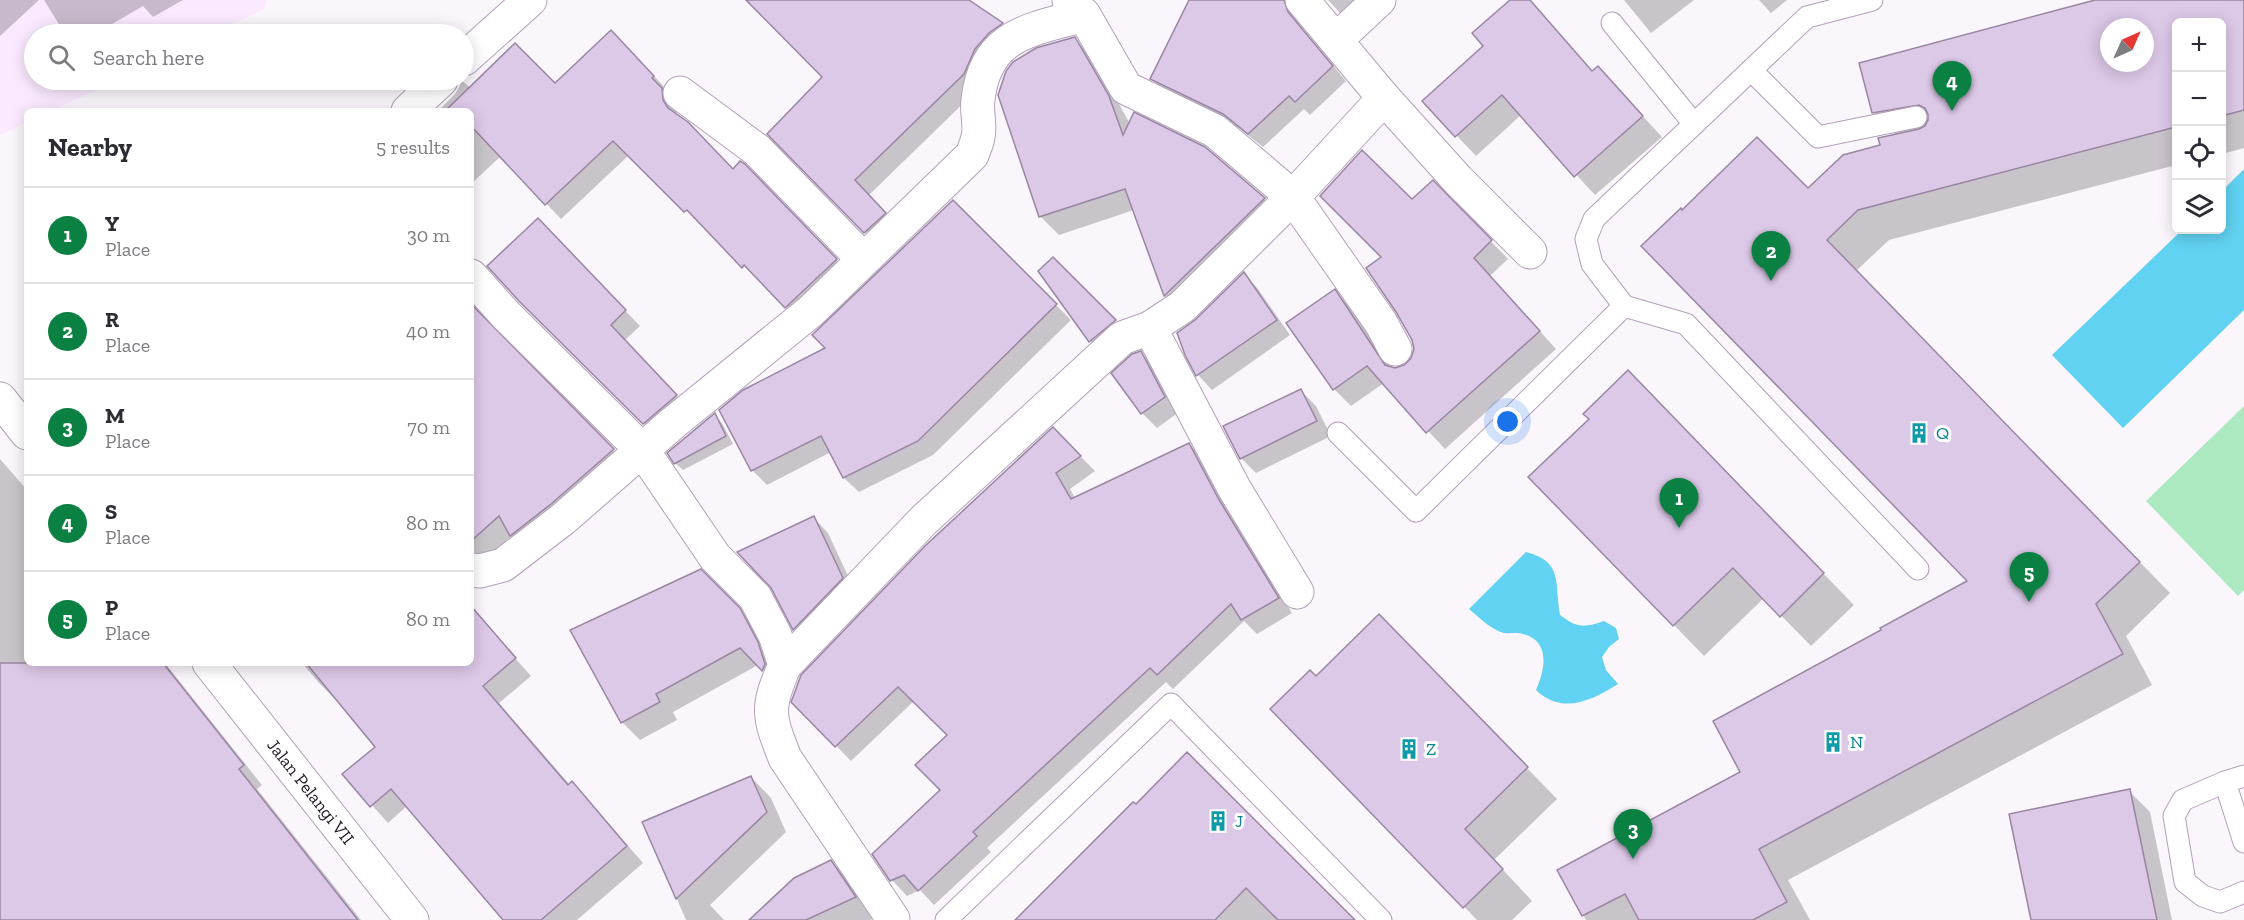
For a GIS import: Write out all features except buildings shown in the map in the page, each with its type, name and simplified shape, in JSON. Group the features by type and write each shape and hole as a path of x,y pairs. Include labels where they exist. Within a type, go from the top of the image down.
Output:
{"street":[{"path":"474,50 530,0"},
{"path":"1302,0 1384,98 1458,180 1530,252"},
{"path":"1336,40 1379,0"},
{"path":"474,570 503,565 563,519 673,423 811,310 972,155 979,136 977,101 984,69 1000,47 1027,31 1076,8 1126,88 1215,130 1293,197 1381,323 1395,349"},
{"path":"411,108 430,90"},
{"path":"680,93 757,150 863,259"},
{"path":"893,919 785,758 771,713 773,693 785,666 924,520 1122,338 1150,328 1182,307 1293,197 1384,98"},
{"path":"474,279 643,451 715,557 754,597 775,635 785,666"},
{"path":"1150,328 1234,488 1297,592"},
{"path":"0,399 24,429"},
{"name":"Jalan Pelangi VII","path":"211,666 412,920"}],"lane":[{"path":"1872,0 1807,17 1594,219 1586,239 1592,264 1624,306 1686,324 1918,569"},
{"path":"1612,22 1694,124"},
{"path":"1751,70 1818,137 1916,117"},
{"path":"1338,433 1416,511 1624,306"},
{"path":"946,920 1170,704 1381,920"},
{"path":"2244,842 2234,779 2183,800 2174,816 2185,882 2203,896 2220,902 2244,892"}],"shaded area":[{"path":"0,0 267,0 264,9 232,24 24,24 24,90 96,90 57,108 24,108 24,123 0,135"}],"green space":[{"path":"2244,406 2244,590 2238,596 2146,501"}],"water":[{"path":"2244,169 2244,310 2123,428 2052,355 2178,234 2226,234 2226,187"},
{"path":"1526,552 1538,556 1552,568 1557,584 1560,615 1581,626 1604,621 1616,628 1619,639 1602,657 1606,670 1618,684 1597,696 1577,703 1566,704 1546,698 1536,690 1543,665 1542,650 1538,643 1523,634 1506,633 1494,629 1469,609"}],"place":[{"name":"S","path":"1952,111"},
{"name":"R","path":"1771,281"},
{"name":"Q","path":"1919,433"},
{"name":"Y","path":"1679,528"},
{"name":"P","path":"2029,602"},
{"name":"N","path":"1833,742"},
{"name":"Z","path":"1409,749"},
{"name":"J","path":"1218,821"},
{"name":"M","path":"1633,859"}]}
